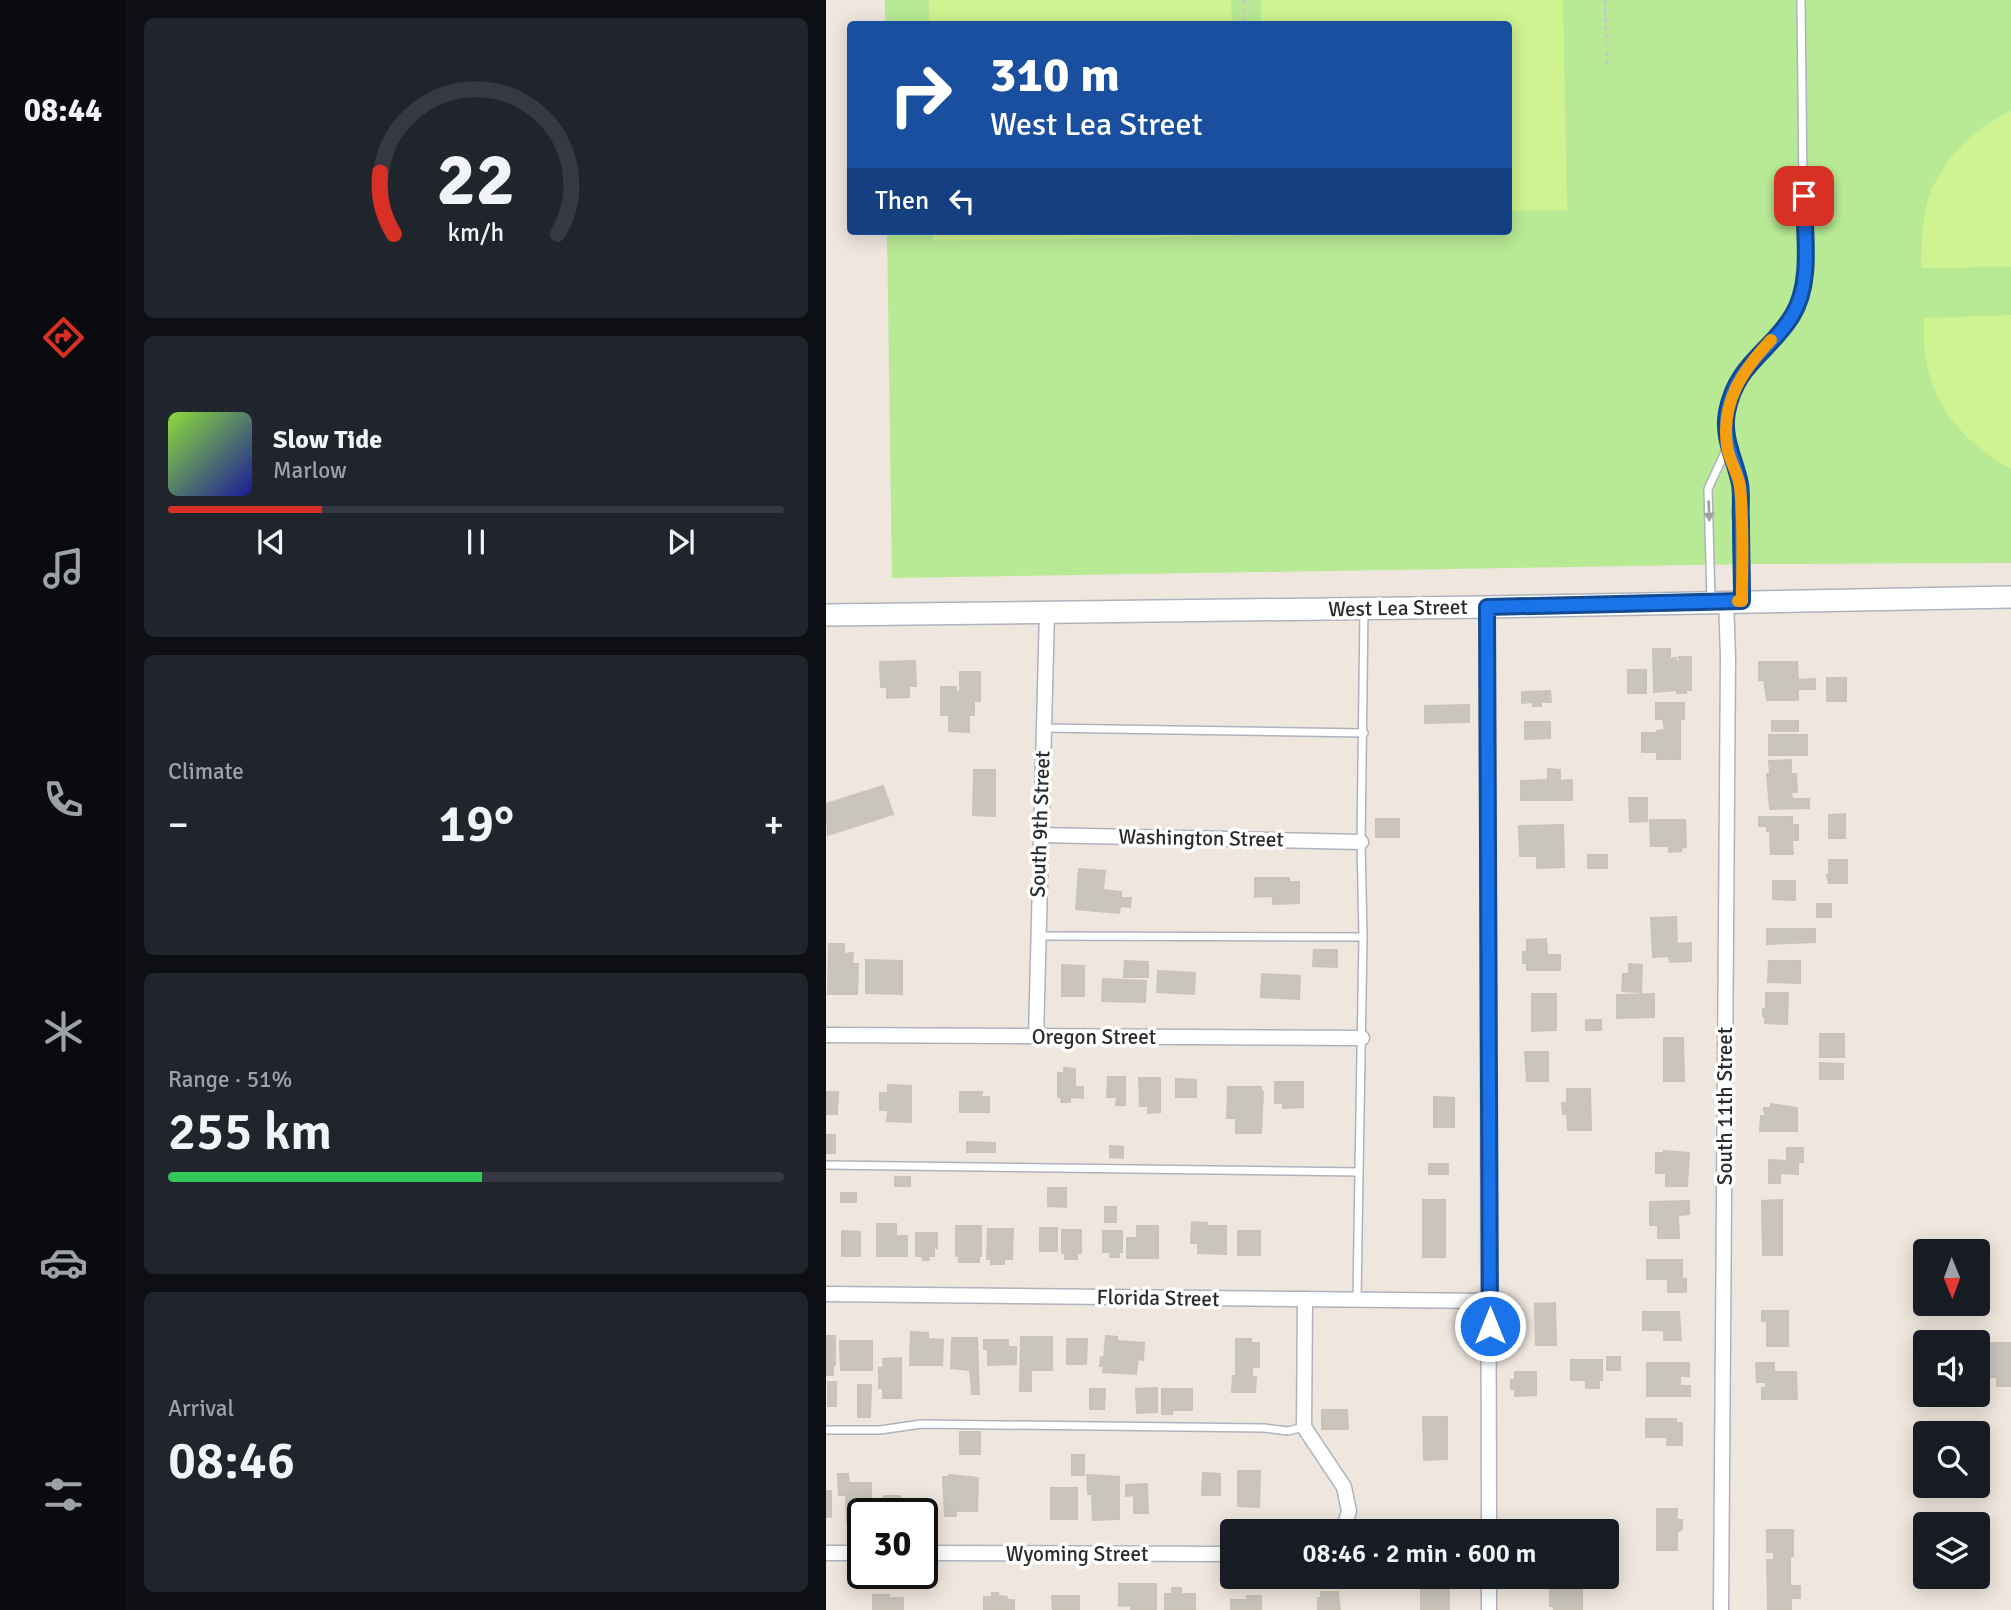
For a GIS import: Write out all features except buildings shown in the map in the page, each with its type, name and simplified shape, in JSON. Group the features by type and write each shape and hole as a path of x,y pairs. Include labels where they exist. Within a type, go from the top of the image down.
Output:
{"main road":[{"name":"West Lea Street","path":"826,615 2011,597"}],"street":[{"name":"South 11th Street","path":"1721,1610 1727,601"},
{"path":"1487,607 1489,1519"},
{"name":"South 9th Street","path":"1036,1037 1046,611"},
{"name":"Washington Street","path":"1040,835 1362,842"},
{"name":"Oregon Street","path":"826,1035 1362,1038"},
{"name":"Florida Street","path":"826,1294 1490,1301"},
{"path":"1305,1299 1304,1427 1344,1487 1349,1511 1347,1519"},
{"path":"826,1553 847,1553"},
{"name":"Wyoming Street","path":"938,1553 1220,1554"},
{"path":"1489,1589 1489,1610"}],"lane":[{"path":"1727,601 1740,485 1727,447 1727,414 1733,390 1749,363 1792,316 1804,280 1801,0"},
{"path":"1727,447 1708,489 1727,601"},
{"path":"1357,1299 1362,1038 1364,608"},
{"path":"1043,728 1364,733"},
{"path":"1037,936 1363,937"},
{"path":"826,1165 1359,1172"},
{"path":"826,1430 880,1430 921,1424 1264,1428 1289,1431 1304,1427"}],"path":[{"path":"1244,0 1245,21"},
{"path":"1605,0 1606,69"}],"green space":[{"path":"885,0 2011,0 2011,563 1759,564 892,578 887,235 1512,235 1512,21 885,21"},
{"path":"929,0 1231,0 1232,21 929,21"},
{"path":"1261,0 1563,0 1567,210 1512,211 1512,21 1261,21"},
{"path":"2011,111 2011,267 1921,268 1924,215 1938,178 1947,163 1970,138"},
{"path":"933,235 1235,235 1235,236 933,241"},
{"path":"2011,315 2011,469 1971,441 1943,407 1927,367 1924,318"}],"slow traffic":[{"path":"1738,601 1742,601 1740,485 1727,447 1727,414 1733,390 1740,378 1749,363 1771,340"}],"route":[{"path":"1490,1326 1487,607 1742,601 1740,485 1727,447 1727,414 1733,390 1749,363 1792,316 1801,294 1805,269 1804,196"}]}
